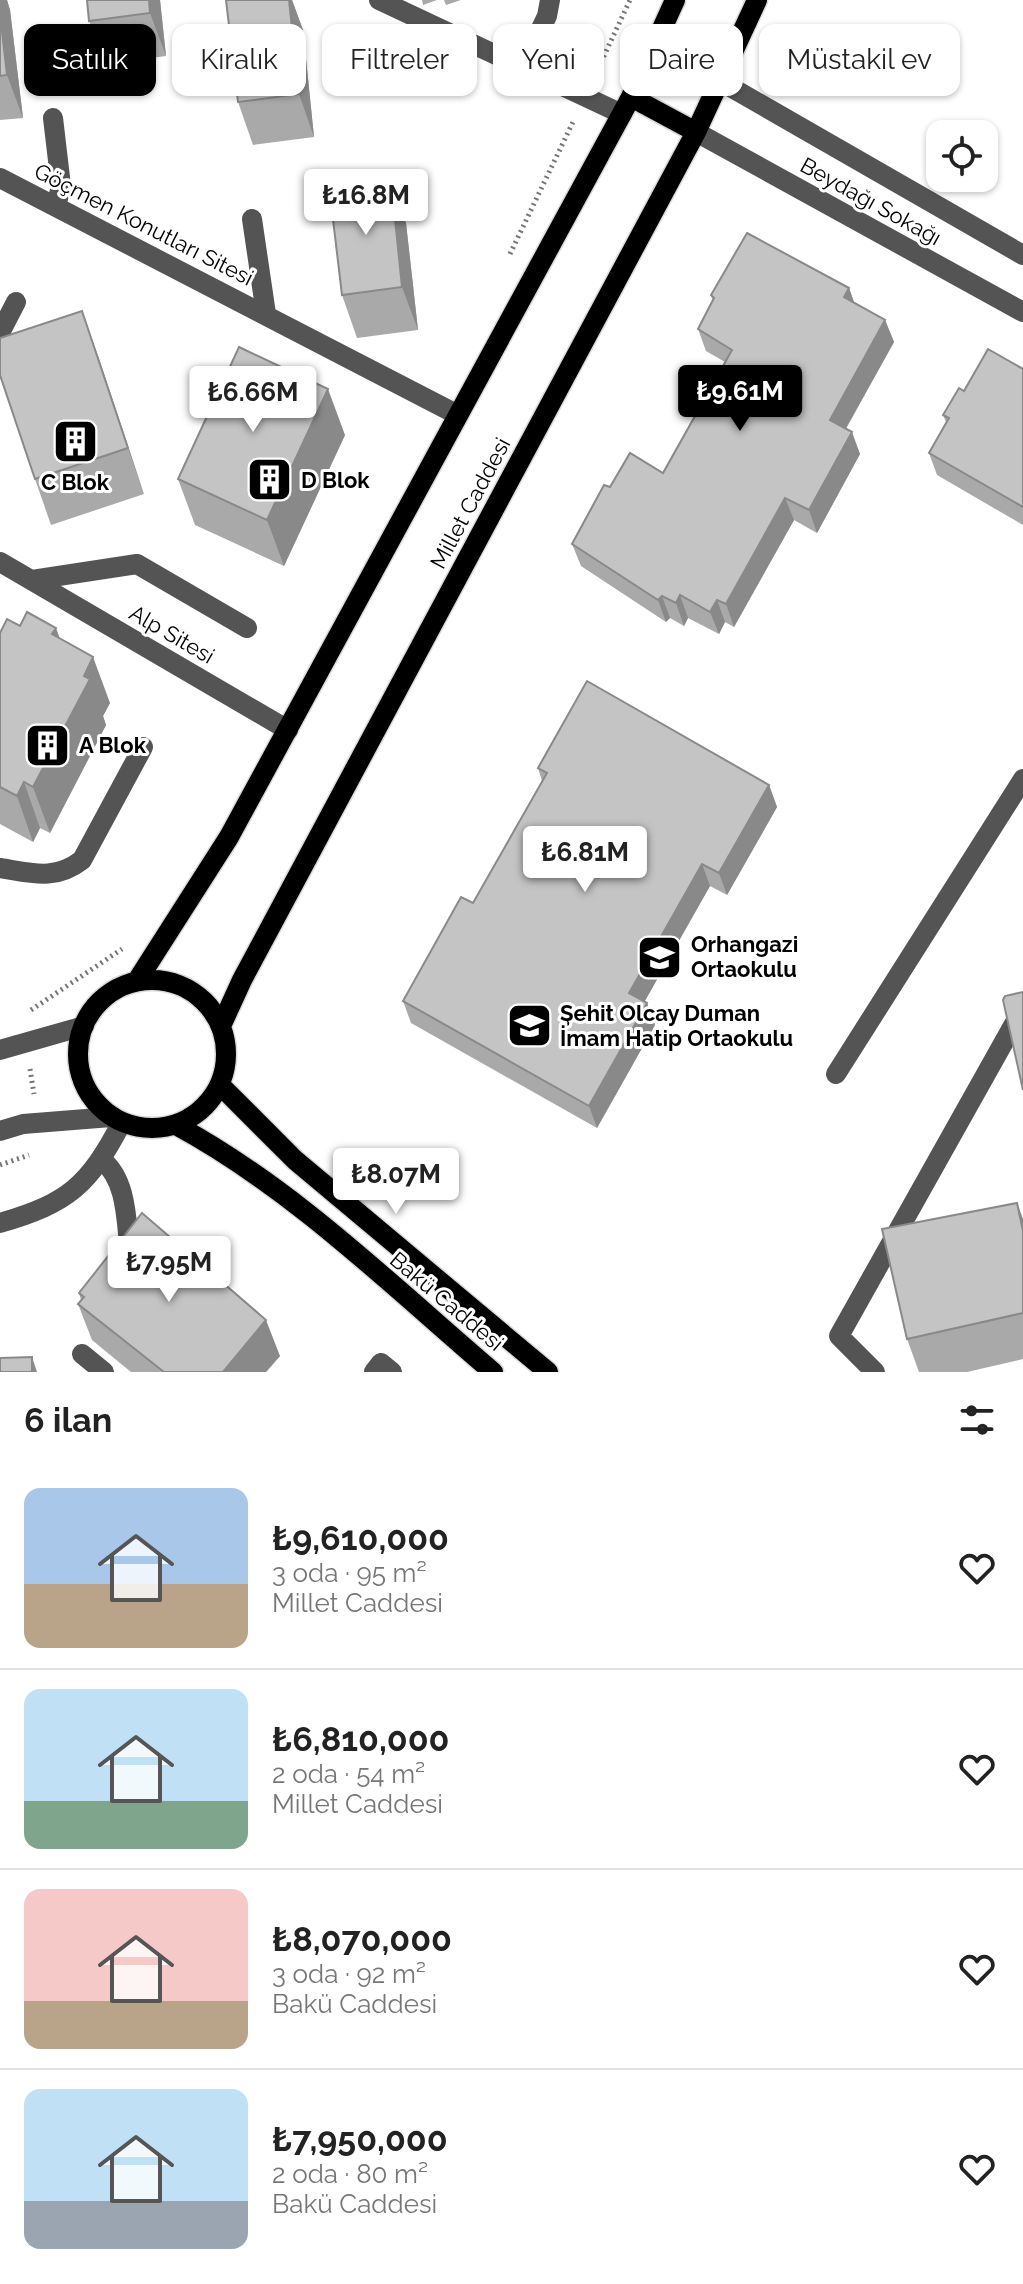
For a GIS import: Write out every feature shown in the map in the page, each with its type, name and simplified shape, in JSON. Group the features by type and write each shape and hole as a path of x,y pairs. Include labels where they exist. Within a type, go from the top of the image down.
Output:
{"main road":[{"path":"664,24 675,0"},
{"name":"Millet Caddesi","path":"743,31 757,0"},
{"path":"137,981 229,837 630,96"},
{"name":"Millet Caddesi","path":"221,1026 242,980 713,96"},
{"path":"626,105 696,132"},
{"path":"153,979 179,984 200,997 221,1026 226,1062 220,1085 208,1103 176,1125 117,1120 86,1087 78,1063 84,1026 89,1014 106,995 137,981 153,979"},
{"name":"Bakü Caddesi","path":"220,1085 295,1160 548,1372"},
{"name":"Bakü Caddesi","path":"176,1125 230,1154 275,1186 493,1372"}],"street":[{"path":"379,0 493,54"},
{"path":"543,24 550,0"},
{"name":"Beydağı Sokağı","path":"743,94 1023,255"},
{"path":"581,96 626,105"},
{"path":"53,118 61,186 56,207"},
{"name":"Beydağı Sokağı","path":"696,132 1023,312"},
{"name":"Göçmen Konutları Sitesi","path":"0,178 458,415"},
{"name":"Göçmen Konutları Sitesi","path":"252,219 266,314"},
{"path":"0,333 16,302"},
{"name":"Alp Sitesi","path":"0,562 288,730"},
{"name":"Alp Sitesi","path":"32,580 137,564 247,628"},
{"path":"0,868 36,874 66,873 82,860 143,747"},
{"path":"836,1074 1023,779"},
{"path":"875,1372 839,1336 1023,1008"},
{"path":"0,1050 26,1046 84,1026"},
{"path":"0,1131 39,1123 117,1120 102,1160 81,1184 53,1205 0,1223"},
{"path":"102,1160 117,1180 130,1253"},
{"path":"82,1354 104,1372"},
{"path":"374,1372 381,1363 392,1372"}],"path":[{"path":"505,264 630,0"},
{"path":"0,1165 43,1149 26,1046 27,1012 131,943"}],"building":[{"path":"87,0 149,0 150,13 89,21"},
{"path":"226,0 289,0 292,24 229,24"},
{"path":"0,14 7,75 0,76"},
{"path":"237,96 284,96 238,102"},
{"path":"391,180 402,287 342,295 329,186"},
{"path":"747,233 849,288 844,297 885,320 830,420 852,432 809,510 785,498 726,604 717,600 710,612 680,595 676,603 662,596 658,600 572,544 604,485 610,487 630,453 663,473 732,350 698,329 714,298 711,295"},
{"name":"C Blok","path":"82,311 128,448 35,479 0,375 0,338"},
{"path":"239,347 328,389 267,520 178,479"},
{"path":"988,349 1023,369 1023,507 929,453 949,418 943,415 959,388 964,391"},
{"path":"27,612 56,628 52,634 93,657 84,676 90,679 33,787 24,782 17,796 0,787 0,633 7,619 20,626"},
{"path":"587,681 769,785 719,873 702,864 629,993 647,1003 589,1106 403,1001 461,897 473,903 547,773 538,768"},
{"path":"1023,992 1023,1090 1003,1000 1005,996"},
{"path":"1017,1203 1023,1231 1023,1313 907,1339 882,1229"},
{"path":"142,1213 266,1320 223,1372 164,1372 78,1304 84,1297 79,1293"},
{"path":"32,1357 32,1372 0,1372 0,1358"}],"place":[{"name":"C Blok","path":"75,441"},
{"name":"D Blok","path":"270,480"},
{"name":"A Blok","path":"48,745"},
{"name":"Orhangazi Ortaokulu","path":"660,957"},
{"name":"Şehit Olcay Duman İmam Hatip Ortaokulu","path":"529,1026"}]}
